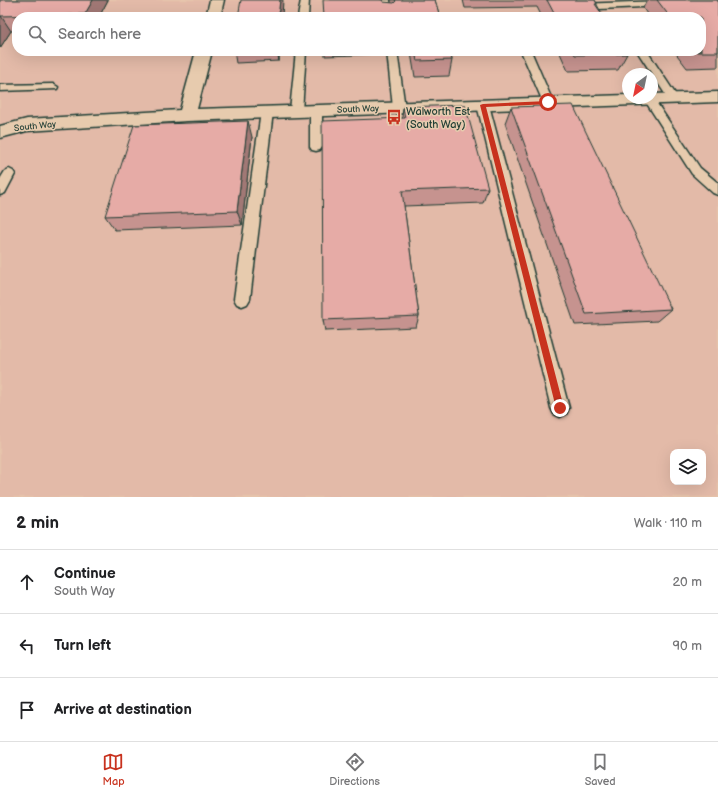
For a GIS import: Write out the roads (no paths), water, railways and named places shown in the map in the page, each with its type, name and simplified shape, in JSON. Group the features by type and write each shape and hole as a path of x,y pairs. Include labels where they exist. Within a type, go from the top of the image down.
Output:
{"street":[{"path":"214,12 218,0"},
{"path":"187,115 203,56"},
{"name":"South Way","path":"658,98 718,97"},
{"name":"South Way","path":"0,132 27,125 187,115 622,99"}],"lane":[{"path":"304,12 305,0"},
{"path":"386,0 387,12"},
{"path":"569,7 662,4"},
{"path":"612,6 616,12"},
{"path":"296,111 300,56"},
{"path":"393,56 399,108"},
{"path":"528,56 548,102"},
{"path":"645,56 674,98"},
{"path":"0,88 53,87"},
{"path":"653,104 696,172 718,190"},
{"path":"483,105 560,408"},
{"path":"316,111 316,147"},
{"path":"242,299 268,112"},
{"path":"0,190 8,174"}],"place":[{"name":"Walworth Est (South Way)","path":"394,117"}]}
